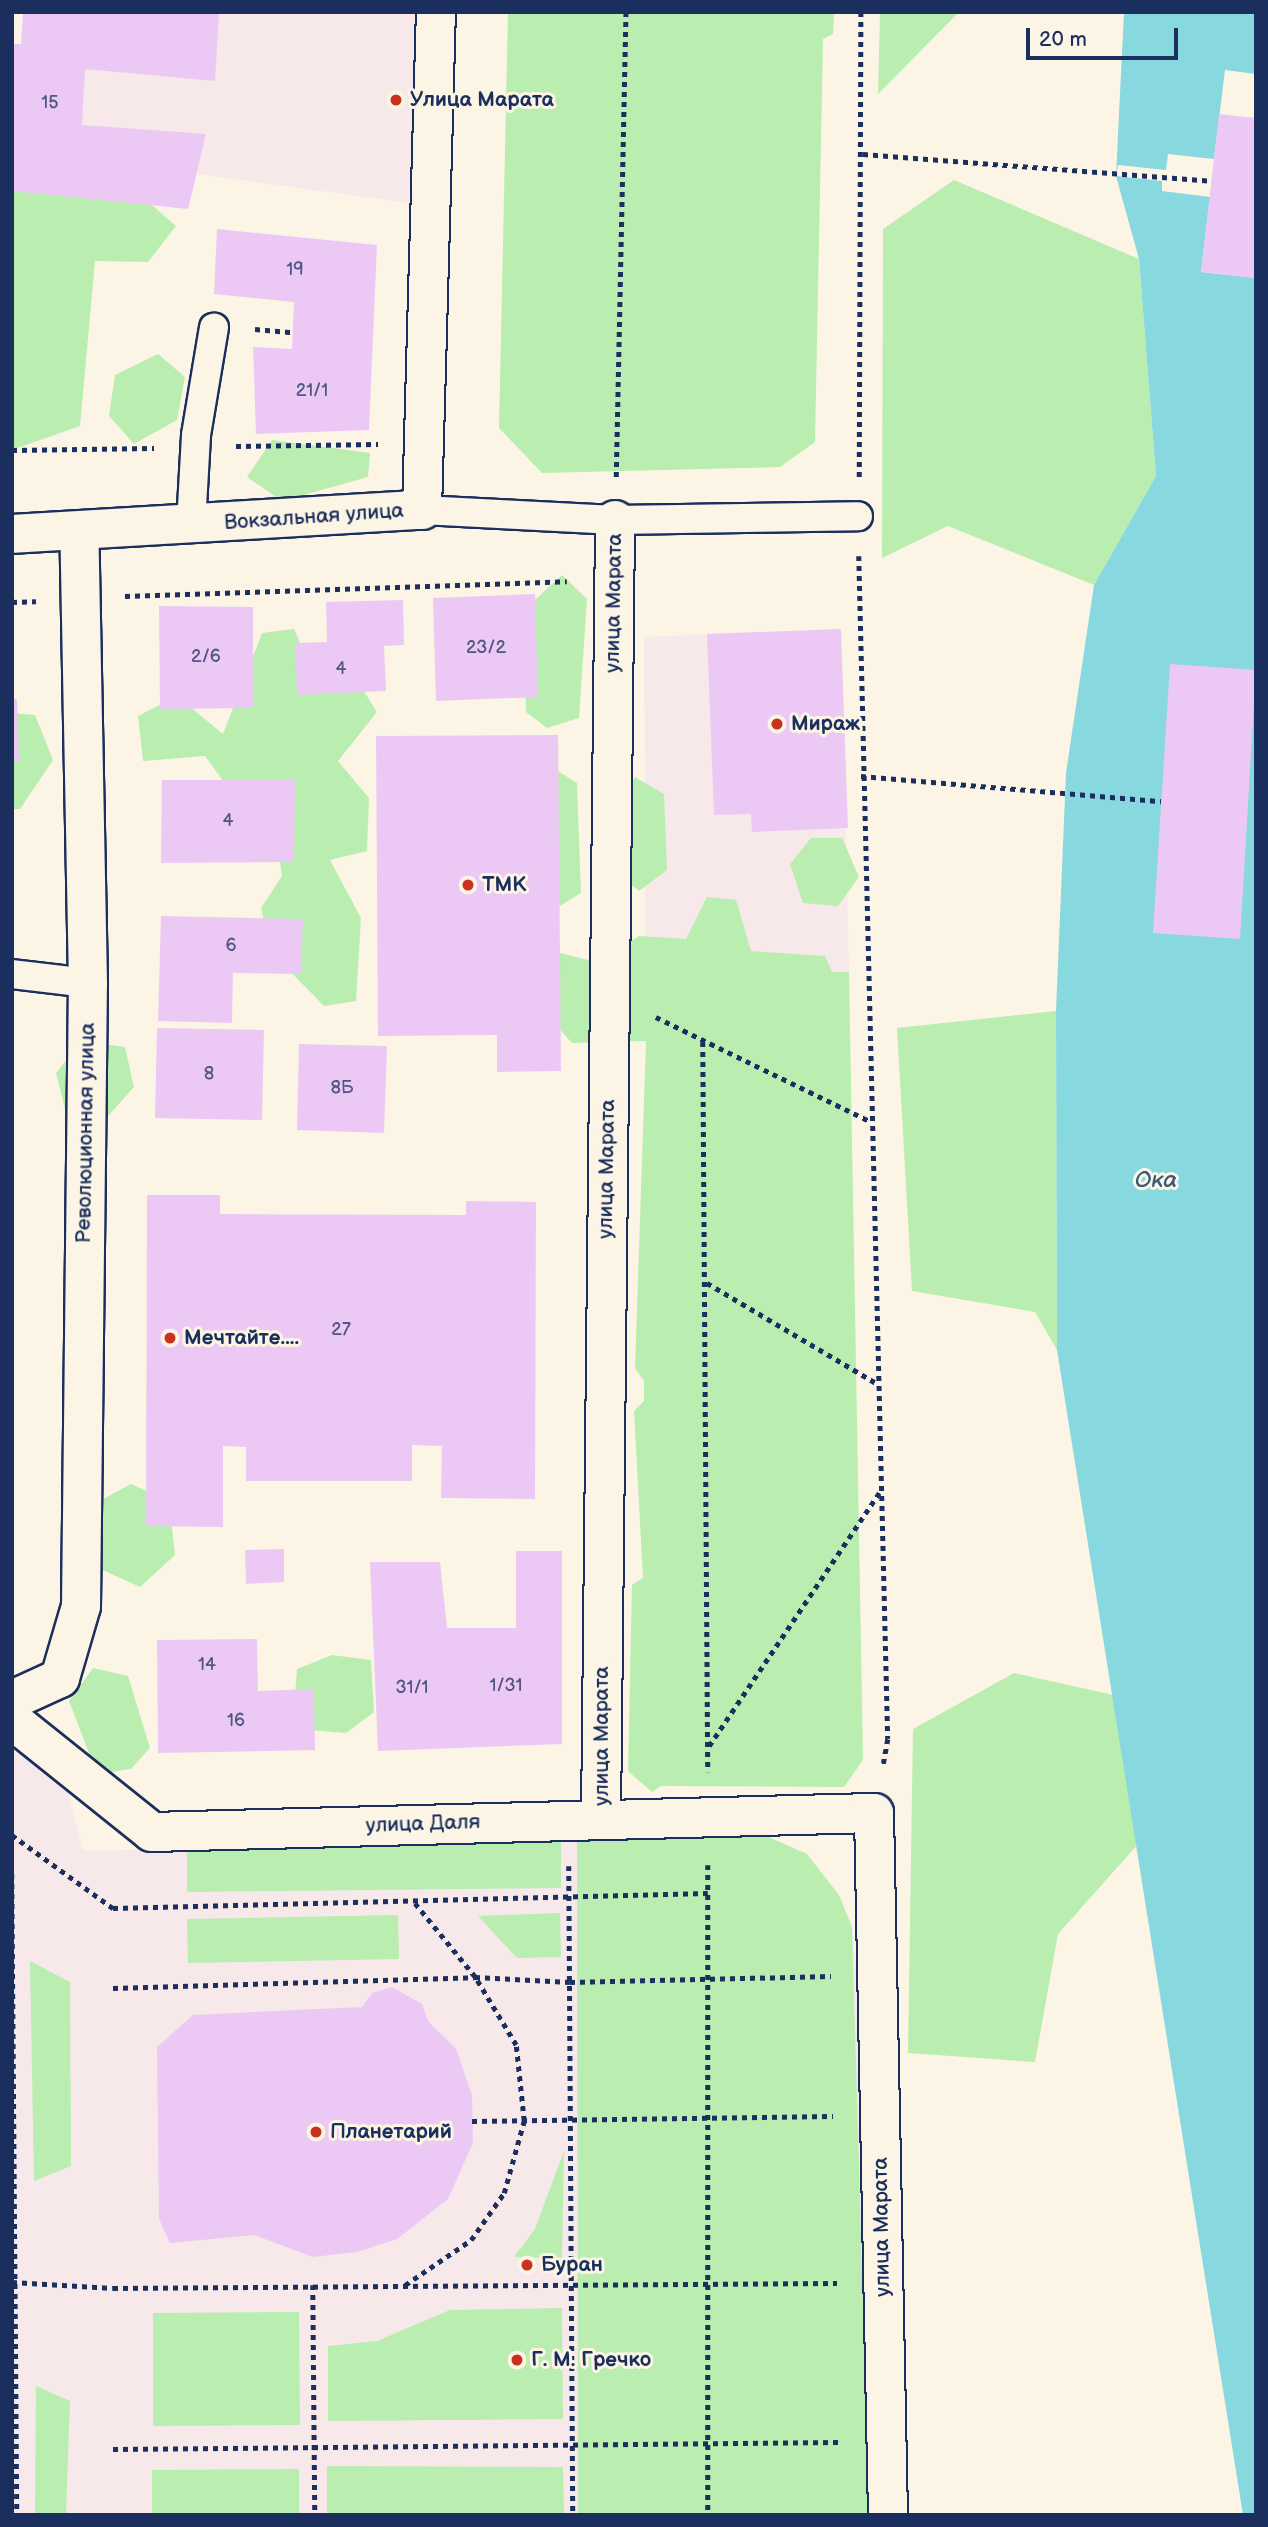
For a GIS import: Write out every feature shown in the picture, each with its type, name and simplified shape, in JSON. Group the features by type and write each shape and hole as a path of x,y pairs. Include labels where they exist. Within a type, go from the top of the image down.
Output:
{"street":[{"path":"422,510 436,12"},
{"name":"Вокзальная улица","path":"12,534 79,533 422,510"},
{"name":"улица Марата","path":"585,1819 609,991 615,520"},
{"name":"Революционная улица","path":"12,1700 60,1678 81,1606 88,983 79,533"},
{"name":"улица Даля","path":"12,1720 152,1832 874,1813"},
{"name":"улица Марата","path":"874,1813 888,2515"}],"lane":[{"path":"191,526 196,435 214,327"},
{"name":"Вокзальная улица","path":"422,510 615,520 858,516"},
{"path":"12,974 88,983"}],"path":[{"path":"615,520 626,12"},
{"path":"861,12 863,154 858,516 861,776 888,1739 874,1813"},
{"path":"863,154 1211,181"},
{"path":"12,602 614,579"},
{"path":"861,776 1160,801"},
{"path":"609,991 869,1121"},
{"path":"707,1283 877,1383"},
{"path":"708,1748 880,1491"},
{"path":"573,2515 569,1896 585,1819"},
{"path":"12,1835 113,1908 708,1893"},
{"path":"12,1874 18,2515"},
{"path":"404,2285 471,2241 504,2193 524,2121 516,2045 475,1977 412,1900"},
{"path":"113,1988 475,1977 570,1982 877,1976"},
{"path":"472,2121 880,2114"},
{"path":"14,2282 313,2285 883,2283"},
{"path":"313,2285 315,2515"},
{"path":"113,2449 314,2444 886,2442"}],"shaded area":[{"path":"23,12 416,12 409,203 197,174 188,209 13,191"},
{"path":"841,629 849,972 646,977 644,637"},
{"path":"12,1751 38,1759 68,1790 83,1851 568,1839 807,1854 852,1927 857,1975 869,2515 12,2515"}],"green space":[{"path":"508,12 834,12 833,34 823,39 815,442 780,467 542,473 499,428"},
{"path":"880,12 959,12 878,94"},
{"path":"101,161 176,226 148,262 95,261 80,426 12,450 12,179"},
{"path":"954,180 1139,259 1156,476 1094,585 948,526 882,558 883,229"},
{"path":"158,354 185,377 177,420 134,444 109,416 115,375"},
{"path":"272,440 370,453 368,477 282,501 247,477"},
{"path":"562,575 587,599 579,718 547,728 526,712 523,611"},
{"path":"294,629 311,668 351,671 377,712 338,761 369,798 367,851 330,860 361,918 356,1001 324,1006 271,952 261,908 282,876 274,816 237,800 205,756 143,761 138,716 177,696 223,734 262,633"},
{"path":"12,713 35,715 53,760 20,809 12,809"},
{"path":"553,768 577,783 581,893 550,912"},
{"path":"635,777 664,794 667,870 639,891 624,879 624,796"},
{"path":"811,838 842,838 859,877 838,906 803,903 790,864"},
{"path":"707,897 736,900 751,951 825,956 832,972 849,972 863,1760 844,1787 661,1786 652,1792 628,1771 632,1585 643,1578 634,1411 644,1401 644,1381 635,1368 646,1041 572,1043 528,994 528,961 561,953 599,963 639,936 686,939"},
{"path":"1056,1011 1057,1350 1035,1312 912,1291 897,1028"},
{"path":"81,1041 125,1047 134,1087 109,1115 67,1117 56,1073"},
{"path":"131,1484 169,1501 175,1555 140,1587 96,1567 94,1504"},
{"path":"332,1655 371,1660 374,1712 346,1733 310,1730 294,1707 297,1669"},
{"path":"93,1668 128,1676 150,1748 131,1769 97,1774 69,1701"},
{"path":"1014,1673 1114,1695 1139,1843 1058,1934 1035,2062 908,2053 913,1729"},
{"path":"764,1835 807,1854 839,1895 852,1927 869,2515 578,2515 577,1839"},
{"path":"561,1840 561,1888 187,1892 187,1849"},
{"path":"560,1913 561,1957 517,1958 478,1916"},
{"path":"398,1915 399,1959 188,1963 187,1919"},
{"path":"30,1961 70,1982 71,2166 34,2181"},
{"path":"564,2151 562,2258 514,2257 535,2229"},
{"path":"562,2308 563,2419 328,2421 328,2346 377,2341 450,2310"},
{"path":"299,2312 300,2425 153,2426 153,2313"},
{"path":"36,2386 70,2401 66,2515 35,2515"},
{"path":"327,2466 563,2467 564,2515 327,2515"},
{"path":"299,2469 299,2515 152,2515 152,2470"}],"water":[{"name":"Ока","path":"1124,12 1256,12 1256,2515 1243,2515 1057,1350 1056,1011 1066,773 1094,585 1156,476 1139,259 1116,176"}],"pier":[{"path":"1225,70 1256,74 1256,278 1201,272 1210,197 1162,191 1162,181 1116,176 1118,165 1166,170 1168,154 1214,159"}],"building":[{"path":"23,12 219,12 215,81 85,69 82,125 206,134 188,209 13,191 12,44 21,44"},
{"path":"1219,114 1256,118 1256,278 1201,272"},
{"path":"217,229 377,245 369,430 256,434 253,347 292,349 294,302 214,294"},
{"path":"535,594 538,697 436,701 433,598"},
{"path":"403,600 404,645 384,646 386,691 297,695 295,643 327,642 326,602"},
{"path":"159,606 253,607 253,708 160,709"},
{"name":"Мираж","path":"841,629 848,828 752,832 751,814 714,815 707,634"},
{"path":"1170,664 1256,670 1240,939 1153,933"},
{"path":"12,699 17,699 19,761 12,761"},
{"name":"ТМК","path":"558,735 561,1071 497,1072 497,1035 378,1036 376,736"},
{"path":"162,780 295,780 294,862 161,863"},
{"path":"161,916 303,919 301,974 233,973 232,1023 158,1021"},
{"path":"157,1028 264,1030 262,1120 155,1118"},
{"path":"299,1044 387,1046 384,1133 297,1130"},
{"path":"147,1195 220,1195 220,1214 466,1215 466,1201 536,1202 535,1499 441,1498 442,1446 412,1445 412,1481 246,1481 246,1447 223,1446 223,1527 146,1526"},
{"path":"284,1549 284,1582 246,1584 245,1550"},
{"path":"516,1551 562,1551 562,1744 378,1751 370,1562 440,1562 447,1628 516,1628"},
{"path":"257,1639 258,1691 314,1689 315,1750 158,1753 157,1640"},
{"name":"Планетарий","path":"392,1987 422,2004 428,2021 456,2049 472,2095 473,2143 448,2199 397,2239 357,2252 313,2257 254,2235 170,2243 159,2219 157,2047 193,2015 362,2007 372,1993"}],"place":[{"name":"Улица Марата","path":"396,100"},
{"name":"Мираж","path":"777,724"},
{"name":"ТМК","path":"468,885"},
{"name":"Мечтайте....","path":"170,1338"},
{"name":"Планетарий","path":"316,2132"},
{"name":"Буран","path":"527,2265"},
{"name":"Г. М. Гречко","path":"517,2360"}]}
